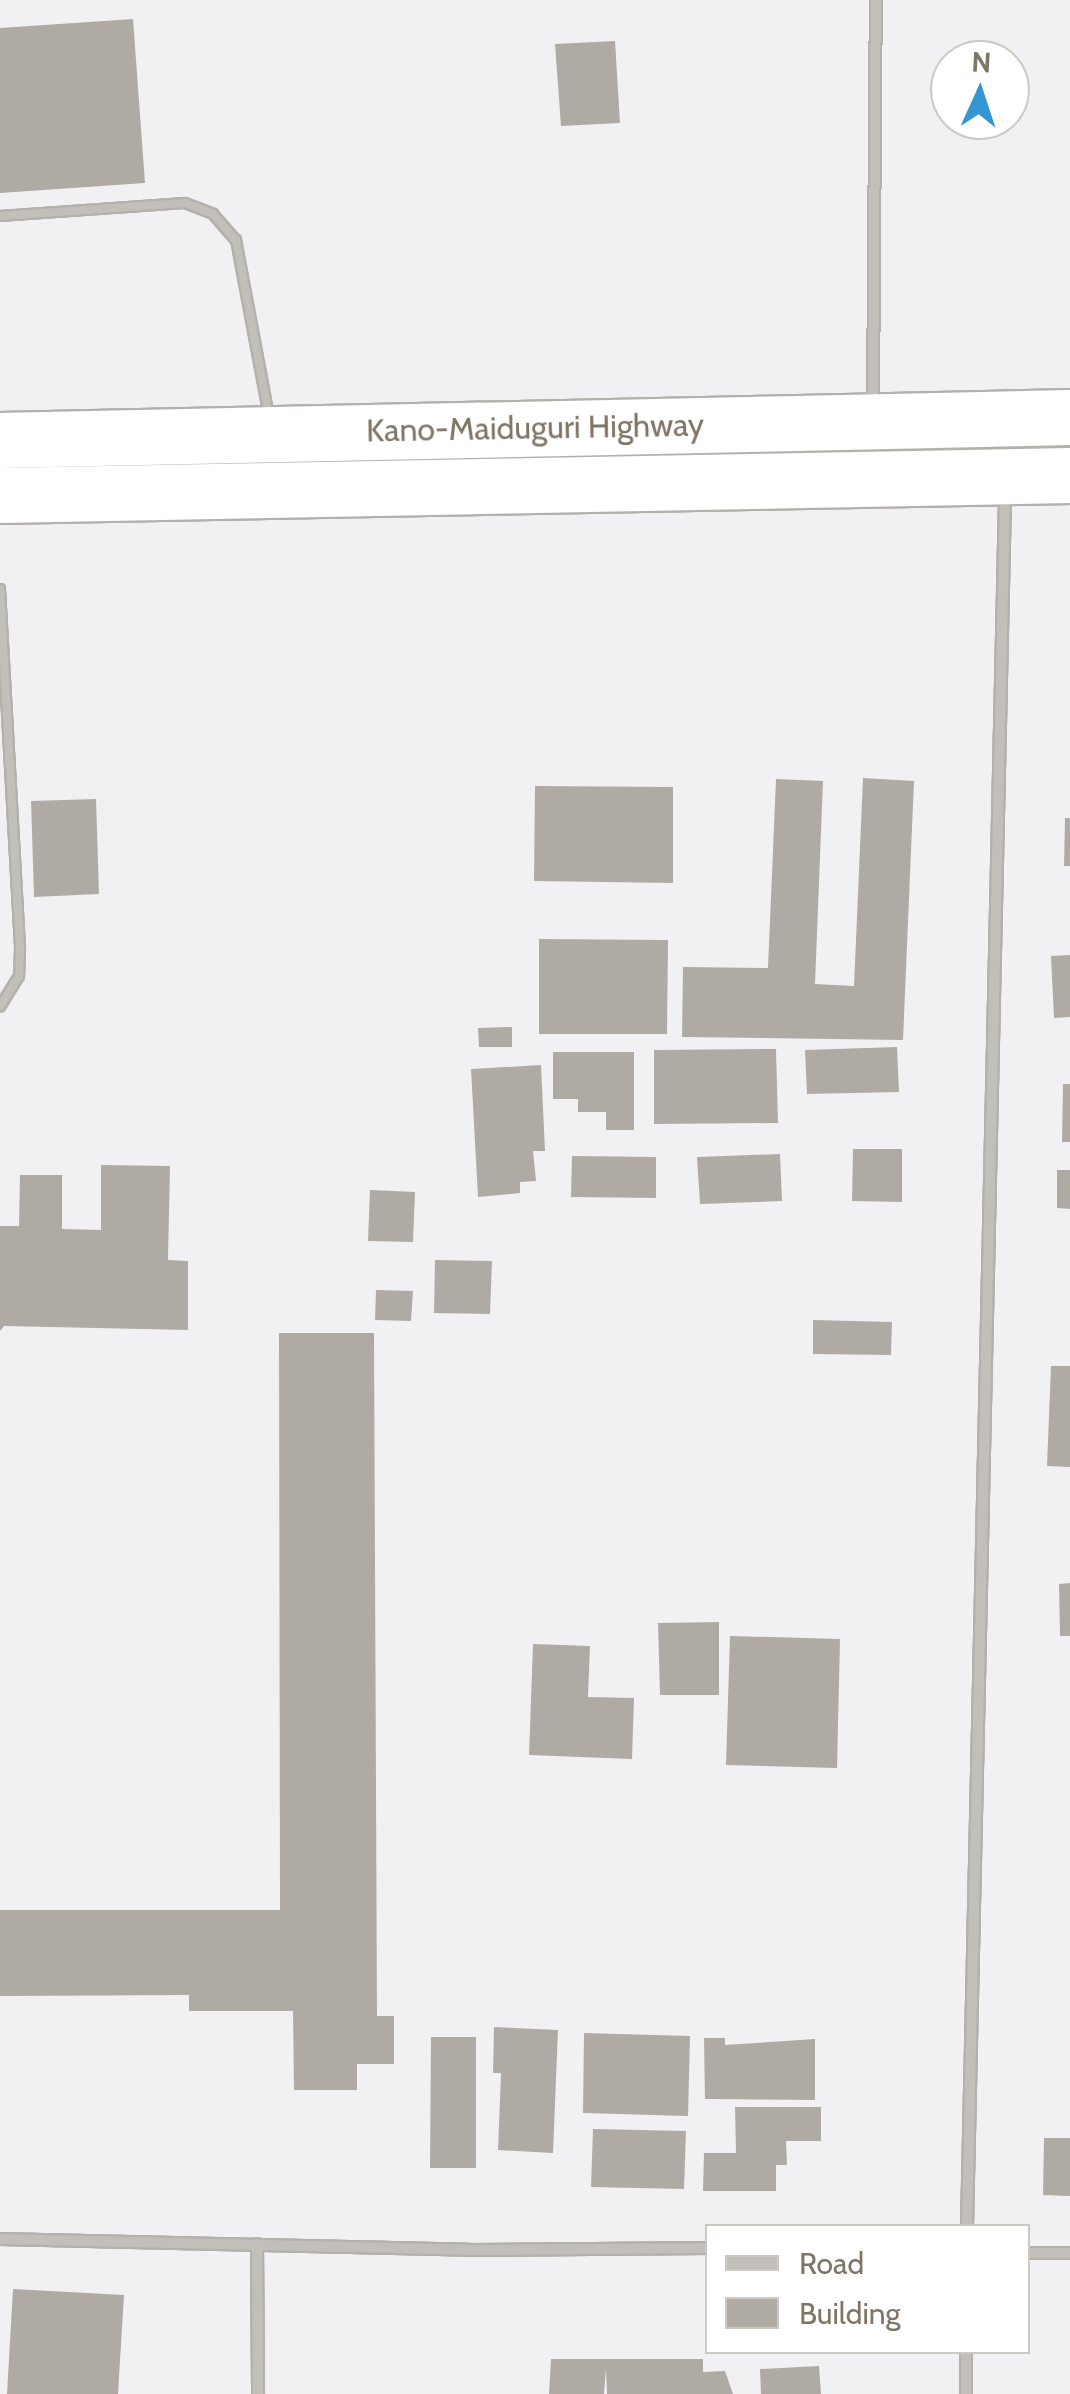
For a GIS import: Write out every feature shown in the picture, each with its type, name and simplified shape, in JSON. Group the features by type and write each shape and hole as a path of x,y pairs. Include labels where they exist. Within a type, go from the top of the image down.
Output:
{"highway":[{"name":"Kano-Maiduguri Highway","path":"0,440 1070,416"},
{"name":"Kano-Maiduguri Highway","path":"0,495 1070,475"}],"street":[{"path":"873,421 876,0"},
{"path":"967,2224 1006,476"},
{"path":"0,2239 705,2248"},
{"path":"257,2244 258,2394"},
{"path":"1030,2253 1070,2253"},
{"path":"966,2354 966,2394"}],"lane":[{"path":"0,216 184,202 213,214 236,240 272,434"},
{"path":"0,590 20,948 19,976 0,1007"}],"building":[{"path":"133,19 145,183 0,193 0,28"},
{"path":"615,41 620,123 561,126 555,44"},
{"path":"863,778 914,781 903,1040 682,1037 683,967 768,968 776,779 823,781 815,984 854,986"},
{"path":"535,786 673,787 673,883 534,881"},
{"path":"96,799 99,894 34,897 31,801"},
{"path":"1065,818 1070,818 1070,866 1064,866"},
{"path":"539,939 668,940 667,1034 539,1034"},
{"path":"1070,955 1070,1017 1054,1018 1051,956"},
{"path":"512,1027 512,1047 479,1047 478,1028"},
{"path":"897,1047 899,1092 807,1094 805,1050"},
{"path":"776,1049 778,1123 654,1124 654,1050"},
{"path":"553,1052 634,1052 634,1130 606,1130 606,1112 578,1112 578,1099 553,1099"},
{"path":"541,1065 545,1151 533,1151 536,1181 520,1182 520,1193 478,1197 471,1069"},
{"path":"1063,1084 1070,1084 1070,1142 1062,1142"},
{"path":"853,1149 902,1149 902,1202 852,1201"},
{"path":"780,1154 782,1201 700,1204 697,1157"},
{"path":"572,1156 656,1157 656,1198 571,1197"},
{"path":"101,1165 170,1166 168,1260 188,1261 188,1330 4,1326 0,1331 0,1226 19,1226 20,1175 62,1175 62,1229 101,1230"},
{"path":"1057,1170 1070,1170 1070,1209 1057,1208"},
{"path":"370,1190 415,1192 413,1242 368,1241"},
{"path":"435,1260 492,1261 490,1314 434,1313"},
{"path":"376,1290 413,1291 411,1321 375,1320"},
{"path":"813,1320 892,1322 891,1355 813,1354"},
{"path":"279,1333 374,1333 377,2016 394,2016 394,2064 357,2064 357,2090 294,2090 293,2011 189,2011 189,1995 0,1996 0,1910 280,1910"},
{"path":"1051,1366 1070,1366 1070,1467 1047,1466"},
{"path":"1070,1583 1070,1636 1060,1636 1059,1584"},
{"path":"719,1622 719,1695 660,1695 658,1623"},
{"path":"730,1636 840,1639 837,1768 726,1765"},
{"path":"533,1644 590,1646 588,1697 634,1698 632,1759 529,1755"},
{"path":"494,2027 558,2030 553,2153 498,2150 501,2073 493,2073"},
{"path":"584,2033 690,2036 688,2116 583,2113"},
{"path":"431,2037 476,2037 476,2168 430,2168"},
{"path":"704,2038 725,2038 725,2045 815,2039 815,2100 705,2099"},
{"path":"735,2107 821,2107 821,2141 786,2141 787,2165 776,2165 776,2191 703,2191 704,2153 736,2153"},
{"path":"593,2129 686,2131 684,2189 591,2187"},
{"path":"1044,2138 1070,2138 1070,2196 1043,2195"},
{"path":"13,2289 124,2295 118,2394 7,2394"},
{"path":"551,2359 703,2359 703,2372 725,2371 733,2394 607,2394 606,2369 604,2394 549,2394"},
{"path":"819,2366 821,2394 761,2394 760,2369"}]}
